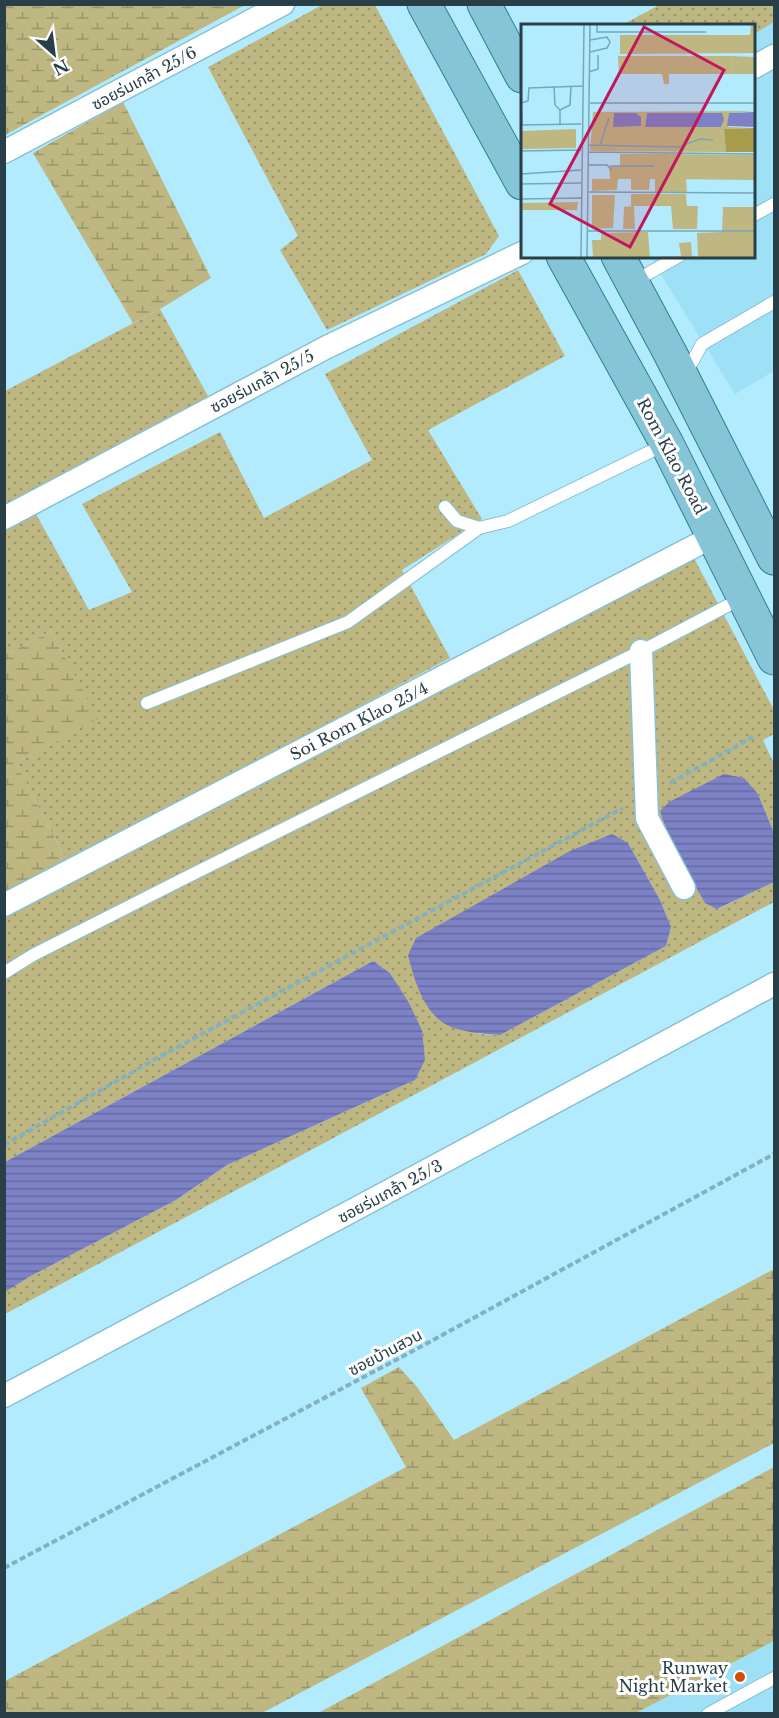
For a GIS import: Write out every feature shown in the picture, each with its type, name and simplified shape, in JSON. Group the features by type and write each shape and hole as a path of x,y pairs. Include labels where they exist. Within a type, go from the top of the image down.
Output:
{"main road":[{"path":"424,4 521,181"},
{"path":"484,4 521,74"},
{"name":"Rom Klao Road","path":"564,258 667,444 774,658"},
{"path":"625,270 770,539"}],"street":[{"name":"ซอยร่มเกล้า 25/6","path":"4,152 283,4"},
{"path":"755,66 774,56"},
{"name":"ซอยร่มเกล้า 25/5","path":"4,518 327,347 521,253"},
{"name":"Soi Rom Klao 25/4","path":"4,906 714,536"},
{"path":"641,651 647,818 684,888"},
{"name":"ซอยร่มเกล้า 25/3","path":"4,1396 774,984"}],"lane":[{"path":"755,214 774,204"},
{"path":"625,270 671,258"},
{"path":"683,380 702,344 774,302"},
{"path":"147,703 348,622 479,528 508,521 667,444"},
{"path":"445,507 457,521 479,528"},
{"path":"4,973 33,955 176,882 745,597"},
{"path":"708,1713 774,1678"}],"path":[{"path":"4,1145 159,1057 753,737"},
{"name":"ซอยบ้านสวน","path":"4,1568 424,1345 774,1154"}],"shaded area":[{"path":"774,19 774,371 735,394 651,258 755,258 755,30"},
{"name":"Runway Night Market","path":"774,1641 774,1713 636,1713"}],"green space":[{"path":"5,4 245,4 245,5 5,135"},
{"path":"661,4 774,5 774,22 755,33 755,24 624,24"},
{"path":"322,5 375,5 499,236 486,254 327,330 280,250 298,236 208,67"},
{"path":"123,102 211,278 133,323 33,153"},
{"path":"518,270 565,356 428,430 482,519 402,570 450,658 67,862 16,763 97,719 51,631 5,655 5,531 36,514 89,610 132,592 82,504 220,432 264,518 372,460 325,374"},
{"path":"160,309 209,398 5,507 5,391"},
{"path":"694,558 774,710 774,734 763,740 774,764 774,833 758,794 718,909 774,882 774,902 5,1314 4,1292 29,1277 176,1200 227,1165 415,1080 422,1030 390,973 373,961 5,1162 5,918","holes":["628,843 660,900 671,927 666,946 500,1035 478,1034"]},
{"path":"51,631 98,719 16,763 67,862 5,895 5,655"},
{"path":"774,1269 774,1443 262,1713 5,1713 5,1681 406,1467 361,1388 399,1367 417,1387 454,1440"},
{"path":"774,1467 774,1641 636,1713 318,1713"}],"water":[{"path":"724,774 744,778 758,794 774,833 774,882 717,909 705,903 671,843 660,811 669,802"},
{"path":"612,834 628,843 660,900 671,927 666,946 500,1035 457,1029 437,1018 425,1002 410,964 408,955 416,938 570,851"},
{"path":"373,961 390,973 409,1003 422,1030 425,1060 415,1080 227,1165 176,1200 29,1277 5,1292 5,1162"}],"place":[{"name":"Runway Night Market","path":"740,1677"}]}
